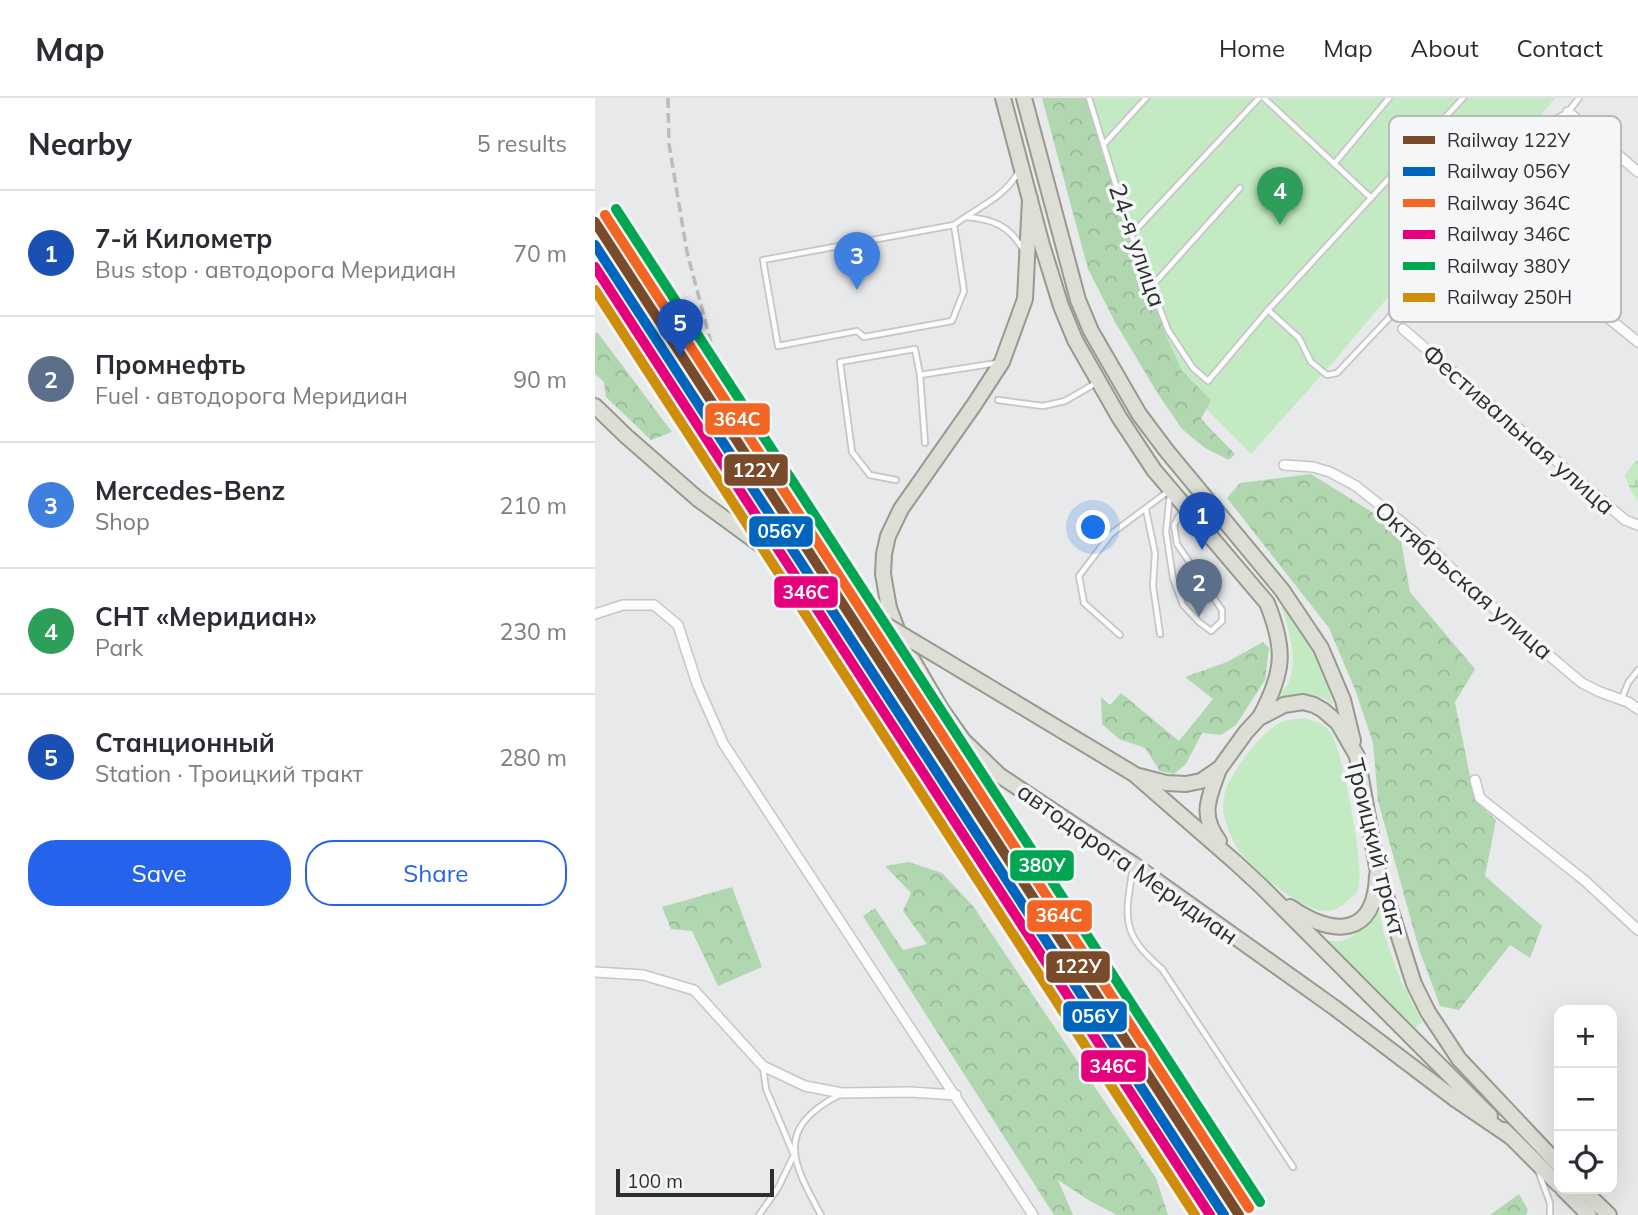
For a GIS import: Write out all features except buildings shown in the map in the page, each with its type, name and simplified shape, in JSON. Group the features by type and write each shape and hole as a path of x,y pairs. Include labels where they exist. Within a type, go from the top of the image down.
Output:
{"main road":[{"name":"автодорога Меридиан","path":"1003,98 1061,306 1075,340 1154,470 1267,603 1277,627 1281,656 1279,672 1271,696 1259,718"},
{"path":"1024,98 1079,300 1091,331 1139,414 1282,590 1321,648 1343,700 1357,756"},
{"name":"автодорога Меридиан","path":"1030,199 1025,299 1002,362 901,509 888,536 883,574 889,608 901,640 941,709 963,740 999,775 1133,864 1335,1008 1455,1099 1511,1136"},
{"name":"Троицкий тракт","path":"595,405 698,499 799,573 1134,774 1261,886 1554,1180"},
{"name":"Троицкий тракт","path":"1134,774 1165,783 1186,784 1201,781 1220,768 1259,718 1284,705 1303,702 1314,705 1338,723 1357,756 1377,867 1414,984 1428,1012 1459,1059 1554,1160"},
{"path":"1220,768 1206,810 1208,823 1235,862"},
{"path":"1261,886 1306,918 1336,927 1349,926 1359,921 1373,906 1377,890 1377,867"},
{"name":"Троицкий тракт","path":"1568,1194 1589,1215"},
{"path":"1587,1194 1609,1215"}],"street":[{"path":"1568,112 1573,116"},
{"path":"1621,157 1638,172"},
{"path":"1613,322 1638,342"},
{"name":"Фестивальная улица","path":"1403,329 1625,520 1638,525"},
{"name":"Октябрьская улица","path":"1284,465 1313,467 1330,472 1356,486 1415,533 1508,621 1582,683 1638,709"},
{"path":"595,614 623,605 654,605 678,625 697,684 723,743 1033,1215"},
{"path":"1475,780 1481,798 1584,880 1638,930"},
{"path":"595,972 643,975 694,990 763,1066 805,1086 842,1093 910,1092 955,1095"}],"lane":[{"name":"24-я улица","path":"1089,98 1131,234 1168,330 1193,369 1208,381 1268,310"},
{"path":"1104,144 1146,98"},
{"path":"1131,234 1262,98 1371,198"},
{"path":"1334,164 1389,98"},
{"path":"1446,116 1463,98"},
{"path":"1561,116 1568,112 1579,98"},
{"path":"954,225 964,291 952,321 864,337 857,331 778,346 763,260 954,225 995,199 1011,185 1021,167"},
{"path":"1389,178 1268,310 1299,338 1311,362 1328,375 1337,373 1389,318"},
{"path":"1152,286 1240,188"},
{"path":"965,217 987,219 1004,227 1028,258"},
{"path":"896,480 870,475 852,452 840,362 915,349 925,443"},
{"path":"919,375 1002,362"},
{"path":"998,400 1043,406 1065,401 1099,382"},
{"path":"1120,635 1084,603 1079,576 1111,534 1171,490"},
{"path":"1171,490 1166,532 1173,578 1183,605 1211,631 1222,621 1222,610 1177,544 1174,525 1179,516 1193,514"},
{"path":"1146,510 1155,553 1153,586 1160,634"},
{"path":"1621,699 1628,682 1638,670"},
{"path":"1133,864 1127,909 1131,934 1145,954 1162,969 1293,1167"},
{"path":"763,1066 766,1088 801,1178 821,1215"},
{"path":"759,1215 778,1188 794,1155 802,1124 820,1105 842,1093"},
{"path":"1533,1159 1550,1203 1550,1215"}],"green space":[{"path":"1042,98 1093,98 1166,336 1182,371 1211,400 1201,419 1235,454 1229,460 1205,448 1182,429 1115,322 1088,269"},
{"path":"1074,98 1555,98 1540,116 1389,116 1389,296 1251,454 1150,352"},
{"path":"595,333 598,333 672,432 651,440 606,397 604,382 595,374"},
{"path":"1638,460 1638,501 1625,476"},
{"path":"1311,474 1399,529 1410,592 1475,669 1455,702 1475,801 1496,820 1485,876 1542,926 1530,958 1510,945 1459,1010 1440,1006 1419,949 1378,801 1373,743 1356,692 1329,628 1227,498 1240,483"},
{"path":"1280,601 1322,666 1333,705 1314,696 1278,698 1288,684 1293,664 1291,642"},
{"path":"1263,642 1269,648 1265,680 1236,725 1221,735 1202,733 1186,764 1174,774 1160,771 1145,748 1119,739 1102,724 1101,697 1110,705 1121,693 1179,741 1213,699 1185,677 1227,662"},
{"path":"1305,718 1323,725 1336,744 1352,811 1359,860 1360,878 1357,891 1341,906 1329,911 1319,910 1296,900 1261,874 1236,847 1223,812 1226,789 1250,750 1276,725 1286,720"},
{"path":"909,862 942,873 973,906 1156,1178 1168,1215 1117,1215 1058,1180 1073,1215 1054,1215 863,916 875,908 903,950 927,944 903,911 911,893 885,866"},
{"path":"732,887 762,967 718,986 692,931 671,929 662,907"},
{"path":"1379,910 1384,934 1400,979 1422,1022 1415,1028 1323,940 1347,939 1358,933"},
{"path":"1519,1194 1528,1210 1526,1215 1490,1215"}],"railway":[{"path":"668,98 669,144 687,252 711,343 739,408 825,559 905,684 1072,932 1252,1215"},
{"path":"595,257 729,460 1215,1215"}],"rail line":[{"name":"380У","path":"616,209 1260,1202"},
{"name":"364С","path":"605,215 1249,1208"},
{"name":"122У","path":"595,222 1239,1215"},
{"name":"056У","path":"595,245 1224,1215"},
{"name":"346С","path":"595,267 1210,1215"},
{"name":"250Н","path":"595,290 1195,1215"}],"place":[{"name":"СНТ «Меридиан»","path":"1280,225"},
{"name":"Mercedes-Benz","path":"857,290"},
{"name":"Станционный","path":"680,357"},
{"name":"7-й Километр","path":"1202,550"},
{"name":"Промнефть","path":"1199,617"}]}
